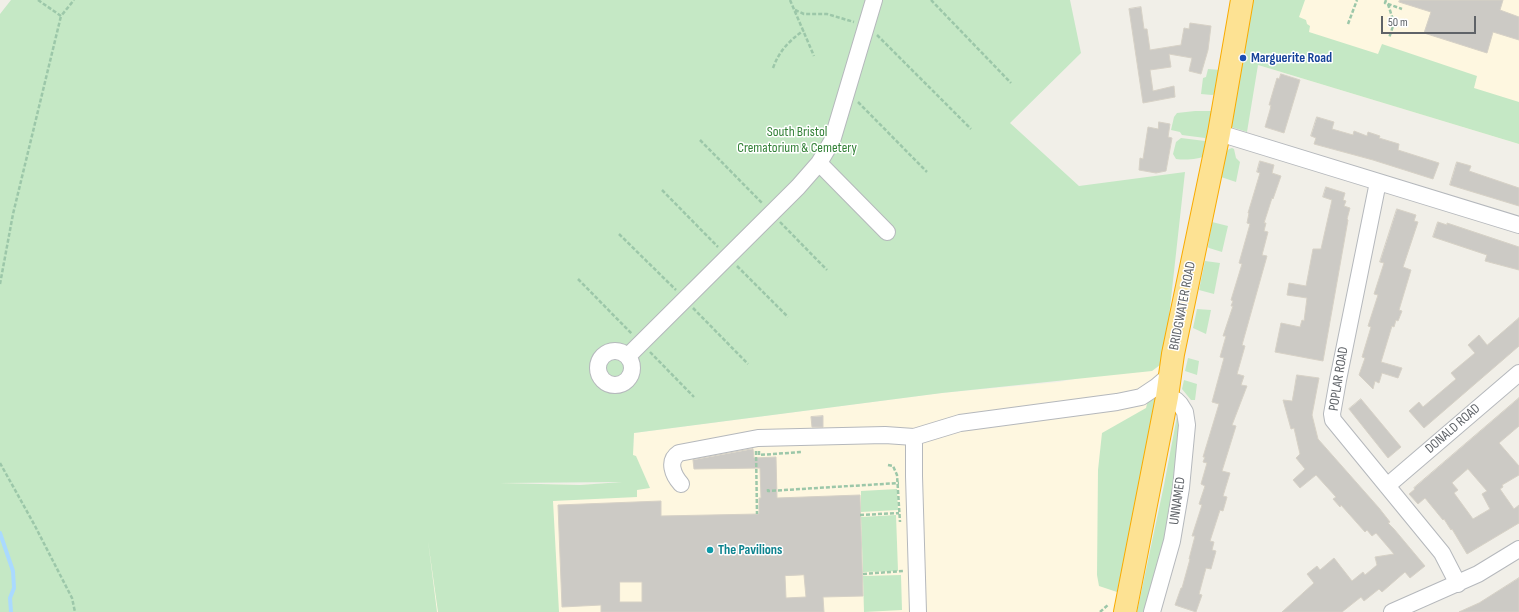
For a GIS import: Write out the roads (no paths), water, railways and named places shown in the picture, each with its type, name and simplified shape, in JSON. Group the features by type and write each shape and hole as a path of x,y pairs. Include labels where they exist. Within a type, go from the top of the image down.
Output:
{"highway":[{"name":"BRIDGWATER ROAD","path":"1125,612 1167,397 1173,354 1219,133 1242,0"}],"street":[{"path":"628,356 798,187 819,163 832,141 874,0"},
{"path":"1219,133 1519,225"},
{"path":"819,163 888,232"},
{"name":"POPLAR ROAD","path":"1378,182 1352,306 1332,414 1333,420 1442,553 1458,584"},
{"name":"DONALD ROAD","path":"1387,486 1519,373"},
{"path":"681,484 675,476 672,468 675,456 679,453 758,438 885,435 914,437 960,423 1117,402 1141,397 1170,375"},
{"name":"UNNAMED","path":"1152,612 1172,541 1181,488 1187,425 1185,412 1180,404 1176,400 1167,397"},
{"path":"914,437 918,612"},
{"path":"1392,612 1458,584 1478,574 1519,549"}],"waterway":[{"path":"0,533 13,571 14,588 10,598 11,612"}],"place":[{"name":"Marguerite Road","path":"1243,58"},
{"name":"The Pavilions","path":"710,550"}],"park label":[{"name":"South Bristol Crematorium & Cemetery","path":"797,140"}]}
